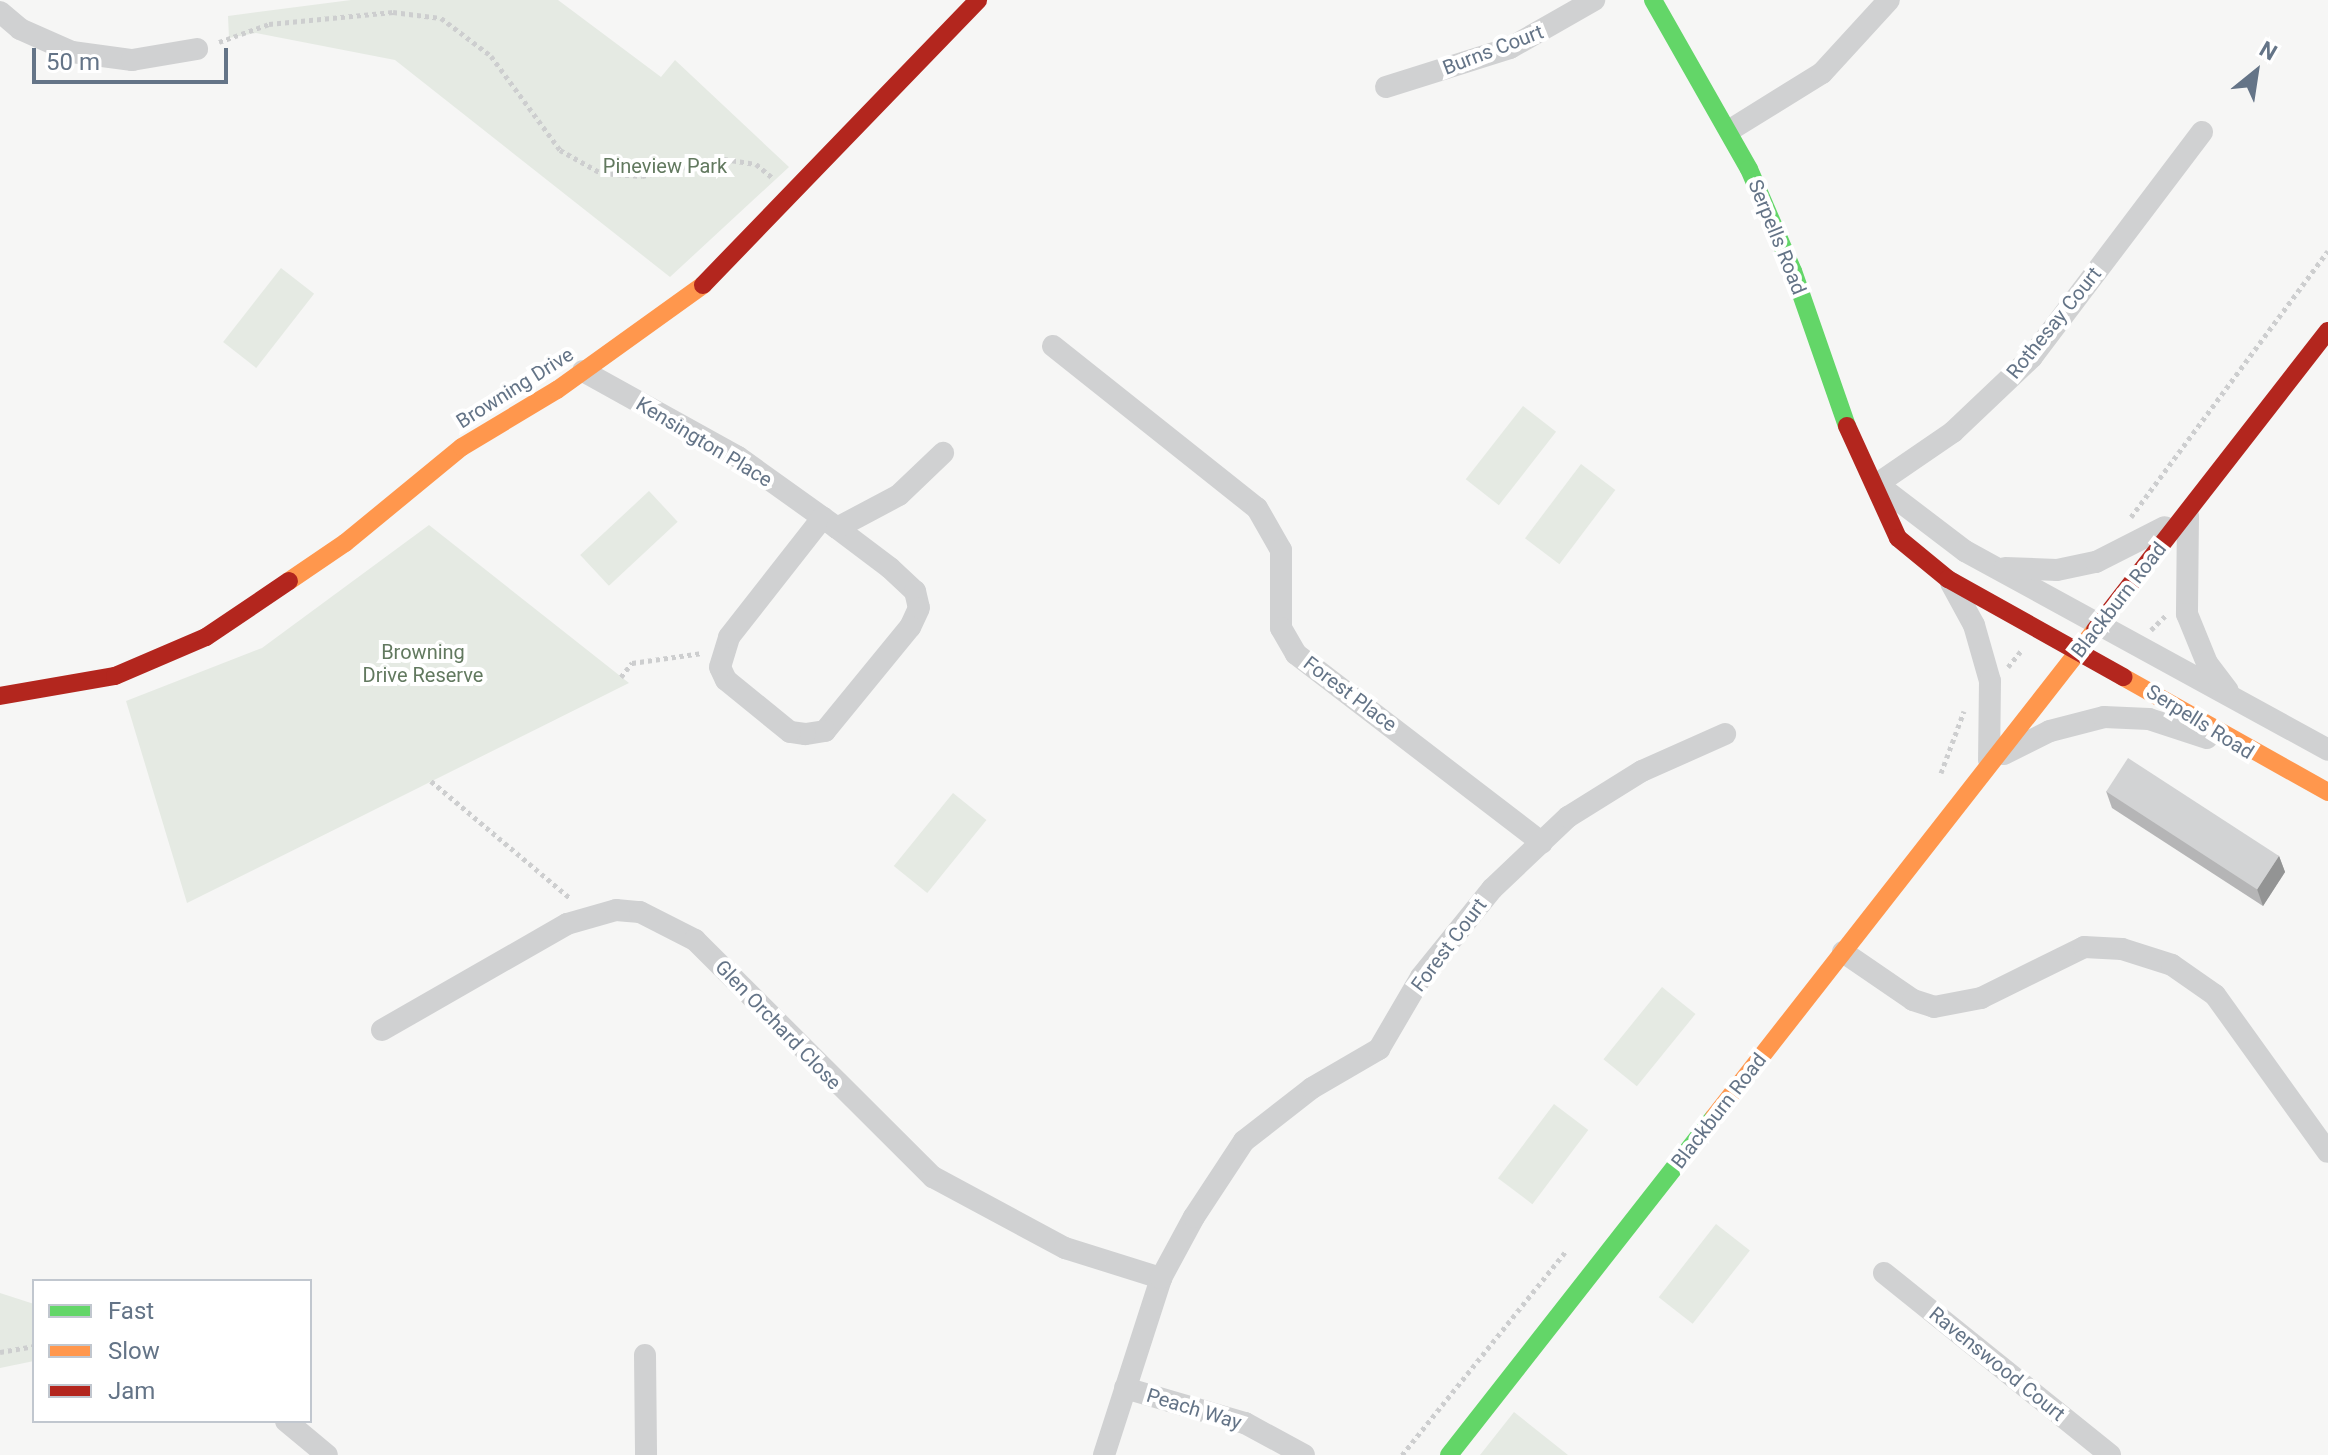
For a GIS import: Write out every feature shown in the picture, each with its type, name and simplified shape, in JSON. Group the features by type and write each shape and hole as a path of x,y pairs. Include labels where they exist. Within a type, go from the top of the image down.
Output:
{"street":[{"name":"Browning Drive","path":"0,696 115,676 206,637 345,543 462,447 583,371 720,273 978,0"},
{"name":"Burns Court","path":"1386,87 1510,48 1594,0"},
{"name":"Serpells Road","path":"1653,0 1730,130 1793,271 1852,441 1877,484 1898,538 1948,579 2080,649 2267,762 2328,792"},
{"path":"1730,130 1822,73 1889,0"},
{"path":"0,12 20,29 72,52 132,60 197,49"},
{"name":"Rothesay Court","path":"1877,484 1953,432 2032,357 2202,132"},
{"name":"Blackburn Road","path":"1449,1455 2328,331"},
{"name":"Forest Place","path":"1053,346 1257,508 1281,550 1281,628 1296,654 1542,843"},
{"name":"Kensington Place","path":"583,371 738,457 830,522 915,591 919,608 910,627 825,731 790,732 726,680 720,667 723,649"},
{"path":"723,649 830,522 899,495 943,453"},
{"name":"Serpells Road","path":"1877,484 1947,540 2328,750"},
{"name":"Serpells Road","path":"2189,510 2183,569 2187,614 2207,663 2237,700"},
{"name":"Blackburn Road","path":"1996,567 2057,570 2096,562 2142,542 2189,510"},
{"name":"Serpells Road","path":"1948,579 1974,625 1990,681 1989,765"},
{"name":"Blackburn Road","path":"1989,765 2050,731 2120,715 2181,728 2267,762"},
{"name":"Forest Court","path":"1104,1455 1161,1278 1244,1141 1312,1088 1379,1049 1421,977 1492,889 1568,817 1642,771 1725,734"},
{"name":"Glen Orchard Close","path":"382,1030 590,914 640,912 695,940 933,1177 1065,1248 1161,1278"},
{"path":"1843,952 1913,1000 1934,1007 1981,998 2084,947 2122,949 2172,965 2215,995 2328,1152"},
{"name":"Ravenswood Court","path":"1884,1273 2110,1455"},
{"path":"645,1355 646,1455"},
{"name":"Peach Way","path":"1125,1388 1245,1423 1304,1455"},
{"path":"288,1423 327,1455"}],"path":[{"path":"197,49 269,24 393,12 441,18 491,56 560,150 601,173 642,176 724,159 756,164 794,195"},
{"path":"2124,524 2328,251"},
{"path":"2146,635 2162,616 2178,611"},
{"path":"621,677 632,663 723,649"},
{"path":"431,781 590,914"},
{"path":"0,1352 32,1346"}],"green space":[{"name":"Pineview Park","path":"351,0 558,0 661,77 675,60 789,167 670,277 395,60 256,33 229,38 228,16"},
{"path":"281,268 314,294 256,368 223,342"},
{"path":"1523,406 1556,432 1499,505 1466,479"},
{"path":"1581,464 1615,490 1559,564 1525,538"},
{"path":"649,491 678,522 609,586 580,555"},
{"name":"Browning Drive Reserve","path":"429,525 629,683 187,903 126,701 262,648"},
{"path":"953,793 986,820 927,893 894,866"},
{"path":"1662,987 1695,1014 1637,1086 1603,1059"},
{"path":"1554,1104 1588,1130 1532,1204 1498,1178"},
{"path":"1716,1224 1750,1250 1693,1324 1659,1297"},
{"path":"0,1293 32,1303 32,1361 0,1368"},
{"path":"1514,1412 1529,1424 1568,1455 1480,1455"}],"building":[{"path":"2128,758 2279,856 2257,890 2106,792"}],"traffic: fast":[{"path":"1653,0 1749,169 1793,271 1847,426"},
{"path":"1449,1455 1714,1117"}],"traffic: slow":[{"path":"289,581 345,543 462,447 557,390 703,285"},
{"path":"1714,1117 2095,630"},
{"path":"2123,677 2328,792"}],"traffic: jam":[{"path":"703,285 978,0"},
{"path":"2095,630 2328,331"},
{"path":"1847,426 1898,538 1948,579 2123,677"},
{"path":"0,696 115,676 206,637 289,581"}]}
